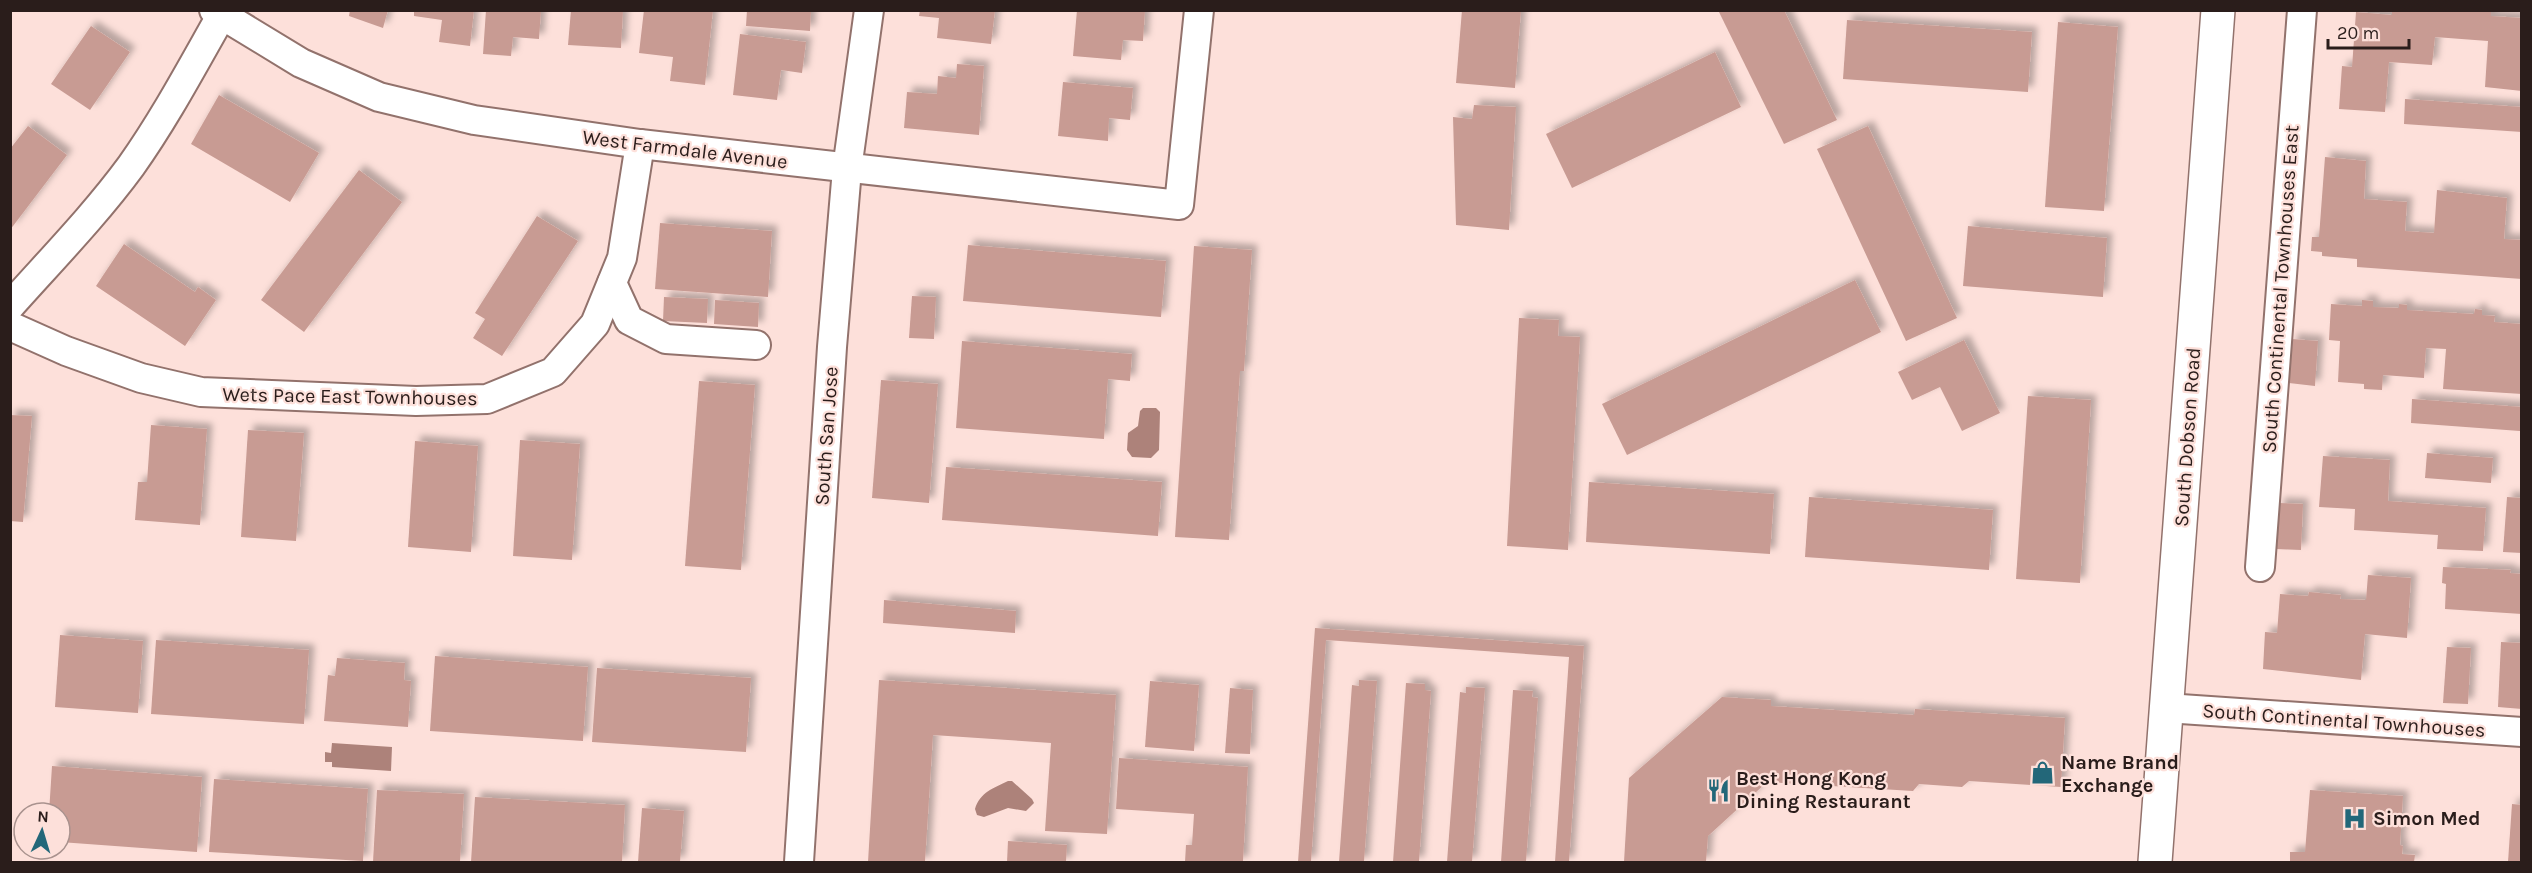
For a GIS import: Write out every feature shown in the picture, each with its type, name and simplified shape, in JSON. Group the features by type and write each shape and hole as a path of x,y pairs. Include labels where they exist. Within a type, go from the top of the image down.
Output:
{"main road":[{"name":"South Dobson Road","path":"2155,862 2218,10"}],"street":[{"name":"South San Jose","path":"799,862 832,347 847,169 869,10"},
{"name":"West Farmdale Avenue","path":"218,13 302,63 379,98 474,120 640,144 847,169 1179,205 1199,10"},
{"name":"South Continental Townhouses East","path":"2260,567 2302,10"},
{"path":"10,306 130,168 162,121 218,13"},
{"name":"Wets Pace East Townhouses","path":"10,326 66,351 141,378 201,392 416,401 487,399 553,372 595,324 622,258 640,144"},
{"path":"612,283 629,320 666,339 756,345"},
{"name":"South Continental Townhouses","path":"2166,708 2522,732"}],"shaded area":[{"path":"1143,408 1156,408 1160,412 1159,450 1151,458 1132,457 1127,450 1128,433 1138,426 1140,411"},
{"path":"332,743 392,747 391,771 332,767 332,762 325,762 325,752 331,753"},
{"path":"1012,781 1034,803 1026,811 1008,808 984,817 977,815 975,809 980,798 988,791"}],"building":[{"path":"350,10 388,10 383,28 349,16"},
{"path":"414,10 474,10 470,46 439,42 442,20 414,16"},
{"path":"486,10 541,10 539,39 513,37 511,56 483,54"},
{"path":"571,10 623,10 621,48 568,45"},
{"path":"644,10 713,10 705,85 670,81 673,57 639,53"},
{"path":"747,10 811,10 810,31 746,26"},
{"path":"920,10 995,10 991,44 937,38 939,18 919,16"},
{"path":"1077,10 1145,10 1143,41 1123,40 1121,60 1073,56"},
{"path":"1462,10 1521,10 1515,88 1456,83"},
{"path":"1718,10 1784,10 1837,120 1784,144"},
{"path":"2392,10 2491,10 2491,16 2522,18 2522,91 2485,87 2488,41 2435,37 2432,65 2389,62 2385,112 2339,109 2342,66 2352,67 2356,12 2392,15"},
{"path":"1847,20 2032,32 2028,92 1843,79"},
{"path":"2058,22 2118,27 2104,211 2045,207"},
{"path":"91,26 130,52 90,110 51,84"},
{"path":"740,34 806,42 802,73 781,70 777,100 733,95"},
{"path":"1715,52 1741,107 1572,188 1546,134"},
{"path":"957,64 984,66 979,135 904,128 907,92 937,94 938,76 956,78"},
{"path":"1063,82 1133,88 1130,120 1109,118 1108,141 1058,136"},
{"path":"219,95 319,153 290,202 191,144"},
{"path":"2405,99 2522,107 2522,132 2404,124"},
{"path":"1474,105 1516,107 1509,230 1456,225 1453,117 1472,119"},
{"path":"28,126 67,155 10,230 10,149"},
{"path":"1868,126 1957,318 1906,341 1817,149"},
{"path":"2325,157 2366,161 2364,199 2407,202 2405,231 2434,233 2437,190 2507,198 2504,239 2522,240 2522,279 2357,267 2357,259 2322,256 2322,252 2311,251 2312,237 2319,237"},
{"path":"359,170 402,202 304,332 261,300"},
{"path":"537,216 578,241 502,356 473,338 485,319 475,313"},
{"path":"660,223 772,231 768,297 655,289"},
{"path":"1968,226 2107,238 2103,297 1963,286"},
{"path":"124,244 195,292 198,287 216,300 185,346 96,286"},
{"path":"968,245 1166,261 1161,317 963,301"},
{"path":"1194,246 1252,250 1244,371 1240,371 1229,540 1175,537"},
{"path":"1855,280 1881,332 1627,455 1602,404"},
{"path":"912,296 936,297 934,339 909,338"},
{"path":"664,297 708,299 707,323 663,321"},
{"path":"715,300 759,303 758,327 714,324"},
{"path":"2362,300 2373,301 2373,307 2399,308 2399,304 2407,305 2407,310 2474,314 2475,309 2482,310 2482,315 2495,316 2494,322 2522,324 2522,394 2443,389 2446,349 2426,348 2424,378 2383,375 2382,390 2364,389 2364,384 2338,382 2340,341 2329,340 2331,304 2362,306"},
{"path":"1519,318 1559,320 1558,336 1580,337 1568,550 1507,546"},
{"path":"2292,339 2318,341 2315,386 2289,383"},
{"path":"1964,340 2000,413 1962,431 1940,387 1912,400 1898,372"},
{"path":"962,341 1132,354 1130,381 1108,379 1104,439 956,428"},
{"path":"881,380 938,384 929,503 872,498"},
{"path":"699,381 755,385 741,570 685,566"},
{"path":"2028,396 2091,400 2080,583 2016,579"},
{"path":"2412,399 2522,407 2520,431 2411,423"},
{"path":"10,415 32,416 23,522 10,521"},
{"path":"151,425 207,429 200,525 135,520 138,482 147,482"},
{"path":"248,430 304,433 296,541 241,537"},
{"path":"520,440 580,444 572,560 513,556"},
{"path":"415,441 478,446 471,552 408,547"},
{"path":"2427,453 2493,458 2491,483 2425,478"},
{"path":"2323,456 2390,460 2388,501 2486,508 2483,551 2437,549 2438,535 2354,530 2355,509 2319,507"},
{"path":"946,467 1162,482 1158,536 942,520"},
{"path":"1589,482 1774,494 1770,554 1586,542"},
{"path":"1809,497 1993,510 1989,570 1805,557"},
{"path":"2507,497 2522,498 2522,553 2503,552"},
{"path":"2279,503 2303,504 2301,550 2276,549"},
{"path":"2443,567 2511,570 2510,573 2522,574 2522,614 2445,609 2446,584 2442,583"},
{"path":"2368,575 2411,578 2407,638 2365,634 2361,680 2263,669 2265,632 2277,633 2280,594 2308,596 2309,592 2341,595 2340,599 2366,600"},
{"path":"884,600 1016,611 1015,633 883,623"},
{"path":"1315,628 1584,646 1569,862 1555,862 1569,657 1326,640 1311,862 1298,862"},
{"path":"60,635 143,641 138,713 55,707"},
{"path":"156,640 309,650 304,724 151,714"},
{"path":"2501,642 2522,643 2522,709 2498,707"},
{"path":"2447,647 2471,648 2468,704 2443,703"},
{"path":"435,656 588,667 583,741 430,731"},
{"path":"337,658 405,663 404,680 411,681 408,727 324,721 328,675 335,676"},
{"path":"597,668 751,678 746,752 592,742"},
{"path":"879,680 1116,695 1107,834 1045,831 1051,743 933,735 925,862 868,862"},
{"path":"1359,680 1377,681 1364,862 1339,862 1352,685 1359,686"},
{"path":"1150,681 1199,685 1194,751 1145,747"},
{"path":"1406,683 1425,684 1425,690 1431,691 1419,862 1393,862"},
{"path":"1466,687 1485,688 1472,862 1447,862 1460,692 1466,693"},
{"path":"1230,688 1253,690 1250,754 1225,753"},
{"path":"1513,690 1533,691 1532,697 1538,698 1526,862 1501,862"},
{"path":"1722,697 1771,700 1771,706 1914,715 1915,709 2065,718 2061,787 1969,781 1962,787 1919,784 1913,791 1767,782 1708,836 1706,862 1624,862 1629,778"},
{"path":"1119,758 1248,767 1243,862 1185,862 1186,845 1192,845 1194,814 1116,809"},
{"path":"52,766 202,777 197,852 72,843 72,801 50,801"},
{"path":"214,779 368,789 363,861 209,852"},
{"path":"377,790 464,794 460,862 373,862"},
{"name":"Simon Med","path":"2310,790 2403,796 2400,845 2403,846 2402,854 2415,855 2414,862 2290,862 2290,852 2305,852"},
{"path":"475,797 625,805 622,862 471,862"},
{"path":"2512,804 2522,805 2522,862 2508,862"},
{"path":"642,808 684,811 680,862 638,862"},
{"path":"1008,841 1067,845 1066,862 1007,862"}],"place":[{"name":"Name Brand Exchange","path":"2043,773"},
{"name":"Best Hong Kong Dining Restaurant","path":"1718,790"},
{"name":"Simon Med","path":"2355,818"}]}
